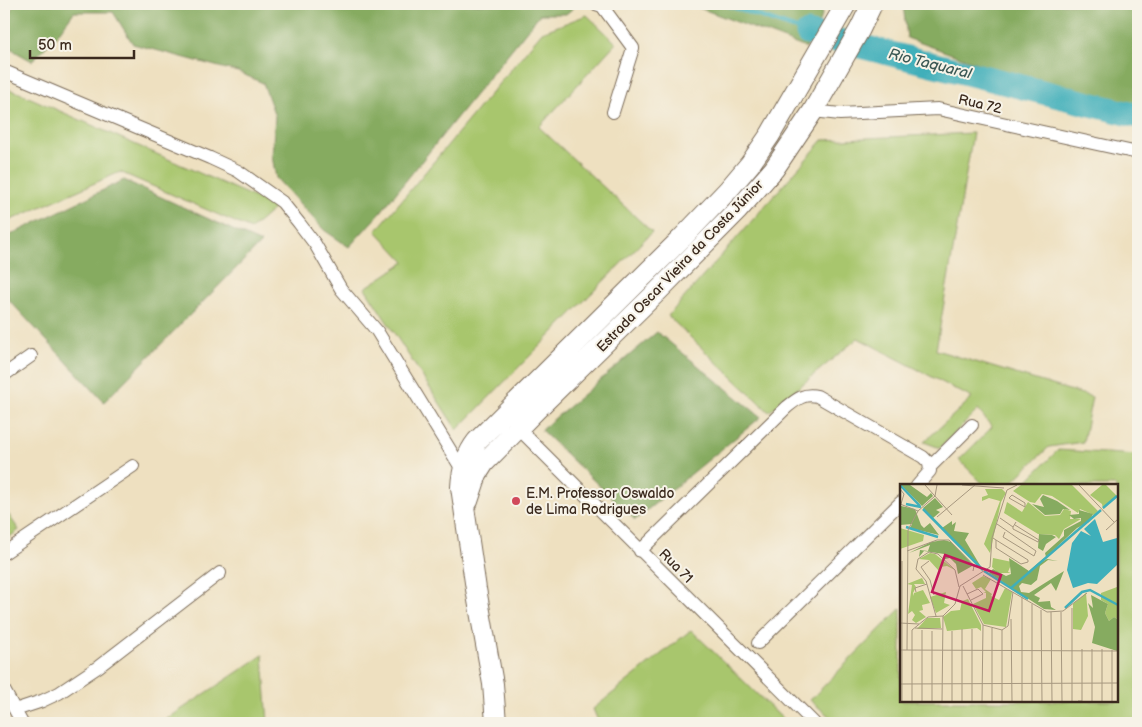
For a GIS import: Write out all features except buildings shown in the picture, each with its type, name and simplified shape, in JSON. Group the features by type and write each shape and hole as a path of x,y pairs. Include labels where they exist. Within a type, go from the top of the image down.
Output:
{"main road":[{"name":"Estrada Oscar Vieira da Costa Júnior","path":"496,723 493,684 461,487 468,454 478,441 734,184 770,135 846,4"},
{"name":"Estrada Oscar Vieira da Costa Júnior","path":"465,510 480,469 518,428 658,291 759,187 779,162 813,111 860,30 872,4"}],"street":[{"path":"596,4 602,6 633,48 613,112"},
{"path":"4,71 238,171 282,202 316,244 341,289 377,331 463,471"},
{"name":"Rua 72","path":"813,111 840,114 938,109 1138,153"},
{"path":"4,375 31,356"},
{"path":"640,551 787,407 798,398 804,396 817,396 825,400 923,457 930,467"},
{"path":"919,484 927,476 930,467 972,425"},
{"name":"Rua 71","path":"518,428 814,723"},
{"path":"4,553 133,466"},
{"path":"758,644 900,503"},
{"path":"15,710 42,702 98,667 220,573"},
{"path":"4,690 22,723"}],"green space":[{"path":"14,4 578,4 566,14 540,14 380,213 349,247 324,230 276,178 272,156 275,116 263,83 238,72 133,44 113,12 74,12 54,39 32,61 16,52 4,42 4,20"},
{"path":"689,4 819,4 821,5 822,16 806,48"},
{"path":"903,4 1138,4 1138,109 1052,90 907,38"},
{"path":"587,15 616,43 539,127 652,232 457,430 365,288 405,262 376,231 542,32"},
{"path":"4,88 15,91 276,207 251,229 120,172 4,223"},
{"path":"973,133 936,350 1092,397 1083,442 1049,447 1010,484 983,484 959,460 992,427 978,410 940,448 924,442 972,398 858,338 769,412 668,316 823,140"},
{"path":"124,180 261,243 104,402 8,299 4,262 4,238"},
{"path":"657,332 761,417 635,520 541,430"},
{"path":"1058,450 1138,455 1138,723 837,723 810,700 900,609 900,702 1117,702 1117,484 1024,484"},
{"path":"4,508 19,530 4,541"},
{"path":"691,630 787,723 599,723 593,709"},
{"path":"263,655 268,723 161,723"}],"waterway":[{"name":"Rio Taquaral","path":"724,4 808,33"},
{"name":"Rio Taquaral","path":"808,33 1138,116"}],"place":[{"name":"E.M. Professor Oswaldo de Lima Rodrigues","path":"516,501"}]}
